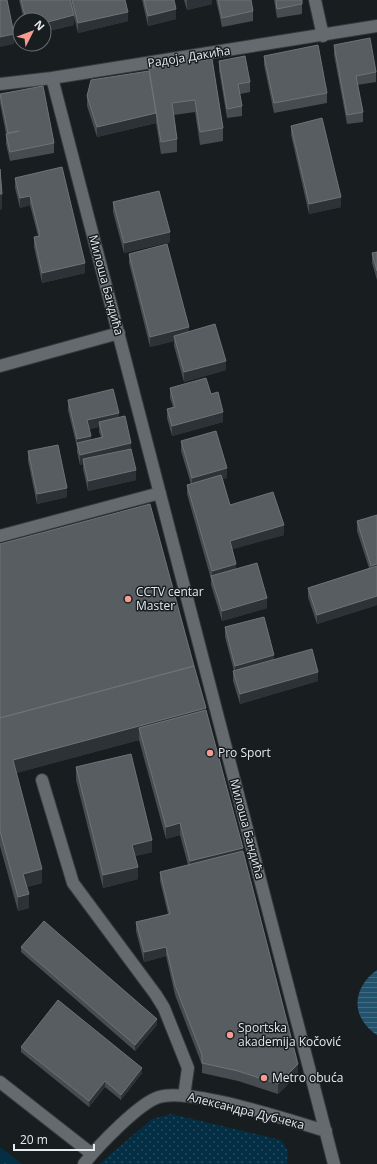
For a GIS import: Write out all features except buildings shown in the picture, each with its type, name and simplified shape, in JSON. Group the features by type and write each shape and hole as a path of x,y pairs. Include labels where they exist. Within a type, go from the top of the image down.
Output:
{"street":[{"path":"315,0 323,36"},
{"name":"Радоја Дакића","path":"0,84 52,78 323,36 377,26"},
{"name":"Милоша Бандића","path":"52,78 334,1164"},
{"path":"0,366 118,333"},
{"path":"0,536 160,493"},
{"path":"42,780 73,883 164,1008 188,1068 184,1096"},
{"path":"0,1082 88,1159"},
{"name":"Александра Дубчека","path":"88,1159 147,1104 166,1095 184,1096 233,1105 326,1131"}],"green space":[{"path":"171,1114 281,1140 287,1151 287,1164 99,1164 152,1119"},
{"path":"0,1147 22,1164 0,1164"}],"shaded area":[{"path":"377,970 377,1035 368,1028 362,1020 358,1002 359,994 363,985"}],"place":[{"name":"CCTV centar Master","path":"128,599"},
{"name":"Pro Sport","path":"210,753"},
{"name":"Sportska akademija Kočović","path":"230,1035"},
{"name":"Metro obuća","path":"264,1078"}]}
